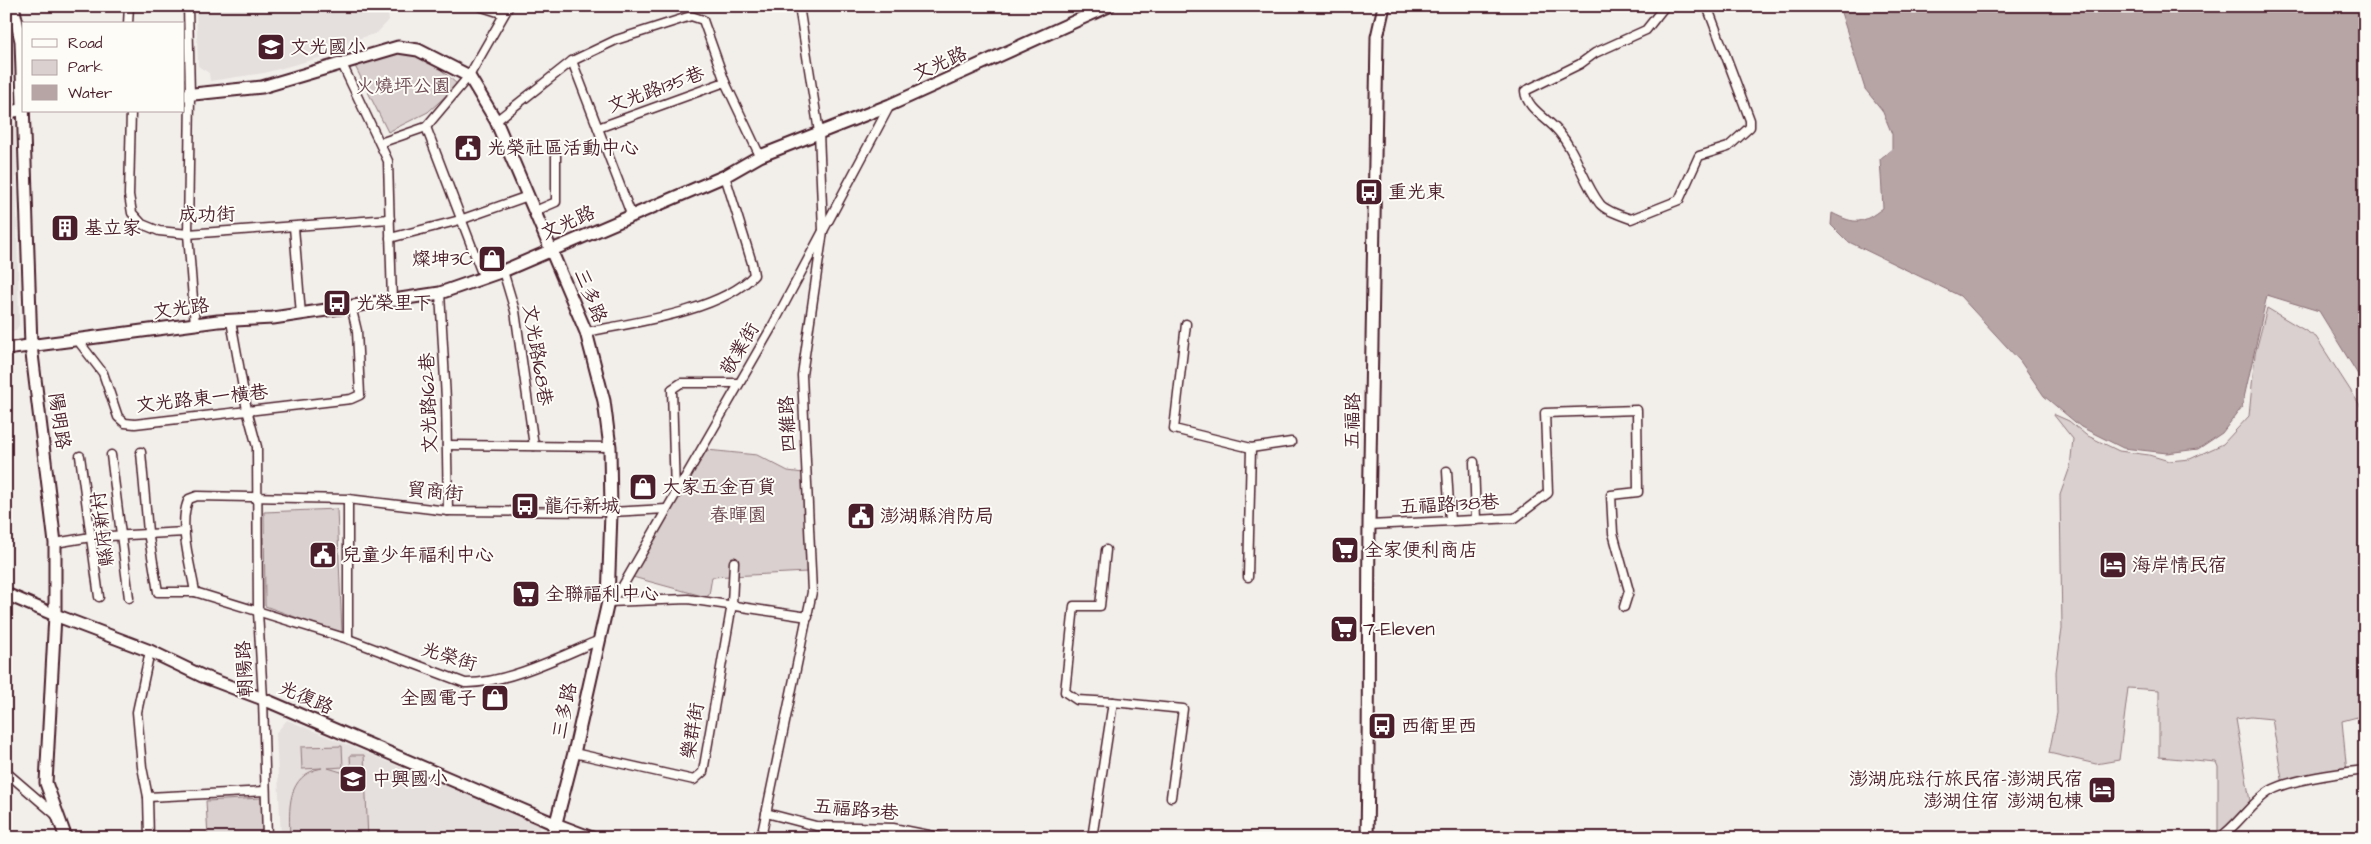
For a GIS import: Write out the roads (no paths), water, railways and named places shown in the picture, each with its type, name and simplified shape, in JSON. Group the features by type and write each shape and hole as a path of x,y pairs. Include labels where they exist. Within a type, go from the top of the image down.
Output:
{"street":[{"name":"陽明路","path":"13,6 21,41 22,75"},
{"path":"128,22 129,6"},
{"path":"188,6 188,234 195,325"},
{"path":"479,6 504,14"},
{"path":"380,143 426,127 468,76 509,6"},
{"name":"四維路","path":"761,838 812,592 802,375 823,231 819,132 799,6"},
{"name":"文光路","path":"6,349 76,338 301,315 440,293 483,276 503,271 631,214 725,176 760,156 890,105 1109,6"},
{"name":"五福路","path":"1367,838 1369,525 1377,36 1384,6"},
{"path":"1665,6 1646,30 1596,53 1580,64 1525,91 1525,97 1531,106 1547,119 1569,144 1601,206 1631,219 1679,200 1699,156 1728,147 1750,127 1750,120 1707,6"},
{"name":"文光路135巷","path":"572,61 616,40 691,16 703,20 725,82 760,156"},
{"path":"187,95 262,87 398,47 418,50 468,76"},
{"path":"496,121 572,61 631,214"},
{"path":"342,64 388,161 392,302"},
{"name":"三多路","path":"468,76 496,121 586,332 604,401 610,447 611,512 608,602 597,641 574,753 552,838"},
{"name":"文光路135巷","path":"598,128 725,82"},
{"name":"敬業街","path":"608,602 621,588 666,510 823,231 890,105"},
{"path":"6,113 22,109"},
{"name":"陽明路","path":"23,112 31,346 56,543 55,615 46,783 66,838"},
{"name":"成功街","path":"130,112 129,195 132,213 142,224 159,231 188,234 390,219"},
{"path":"426,127 483,276"},
{"path":"534,212 556,202 556,156"},
{"path":"586,332 690,311 745,285 754,275 725,176"},
{"path":"390,238 460,220 528,196"},
{"path":"294,227 301,315"},
{"name":"文光路168巷","path":"503,271 515,311 534,446"},
{"name":"文光路162巷","path":"440,293 448,511"},
{"name":"文光路東一橫巷","path":"76,338 103,373 118,417 124,423 136,424 247,410 351,400 360,395 357,331 351,306"},
{"path":"231,321 247,410 257,447 257,499"},
{"path":"1186,324 1174,429 1250,448 1291,442"},
{"path":"675,494 672,390 681,382 738,383"},
{"name":"五福路138巷","path":"1369,525 1515,518 1548,493 1545,414 1637,410 1638,492 1611,495 1613,533 1629,591 1624,607"},
{"path":"447,445 610,447"},
{"path":"1248,577 1250,448"},
{"path":"141,452 148,532"},
{"name":"縣府新村","path":"111,455 128,598"},
{"name":"縣府新村","path":"80,456 99,597"},
{"path":"1474,462 1476,520"},
{"path":"1447,471 1450,521"},
{"name":"貿商街","path":"185,532 186,506 189,499 197,496 257,499 348,499 448,511 611,512 666,510"},
{"name":"朝陽路","path":"257,499 258,612 264,699 267,838"},
{"path":"348,499 348,639"},
{"path":"56,543 91,537 120,536 148,532 185,532 195,592"},
{"name":"光榮街","path":"148,532 158,592 195,592 348,639 465,683 483,683 545,663 597,641"},
{"path":"1106,550 1100,606 1074,606 1065,692 1076,700 1183,710 1171,797"},
{"name":"樂群街","path":"574,753 694,780 703,772 732,604 734,562"},
{"name":"光復路","path":"6,594 150,651 202,676 264,699 555,824 592,838"},
{"path":"608,602 688,599 732,604 808,617"},
{"path":"150,651 137,712 142,767 148,797 150,838"},
{"path":"1092,838 1113,702"},
{"path":"2219,838 2228,832 2253,805 2277,788 2365,770"},
{"path":"6,772 58,816"},
{"path":"148,797 265,792"},
{"name":"五福路3巷","path":"766,814 816,826 893,828 944,838"}],"water":[{"path":"1839,6 2365,6 2365,386 2319,311 2267,295 2242,407 2222,433 2198,449 2167,453 2123,448 2081,427 2044,396 2020,361 1960,296 1847,241 1831,225 1832,213 1847,220 1859,221 1870,217 1883,208 1880,159 1892,149 1892,134 1882,110 1865,89"}],"place":[{"name":"文光國小","path":"271,47"},
{"name":"光榮社區活動中心","path":"468,148"},
{"name":"重光東","path":"1369,192"},
{"name":"基立家","path":"65,228"},
{"name":"燦坤3C","path":"492,259"},
{"name":"光榮里下","path":"337,303"},
{"name":"大家五金百貨","path":"643,487"},
{"name":"龍行新城","path":"525,506"},
{"name":"澎湖縣消防局","path":"861,516"},
{"name":"全家便利商店","path":"1345,550"},
{"name":"兒童少年福利中心","path":"323,555"},
{"name":"海岸情民宿","path":"2113,565"},
{"name":"全聯福利中心","path":"526,594"},
{"name":"7-Eleven","path":"1344,629"},
{"name":"全國電子","path":"495,698"},
{"name":"西衛里西","path":"1382,726"},
{"name":"中興國小","path":"353,779"},
{"name":"澎湖庇琺行旅民宿-澎湖民宿 澎湖住宿 澎湖包棟","path":"2102,790"}],"park label":[{"name":"火燒坪公園","path":"403,86"},
{"name":"春暉園","path":"738,515"}]}
